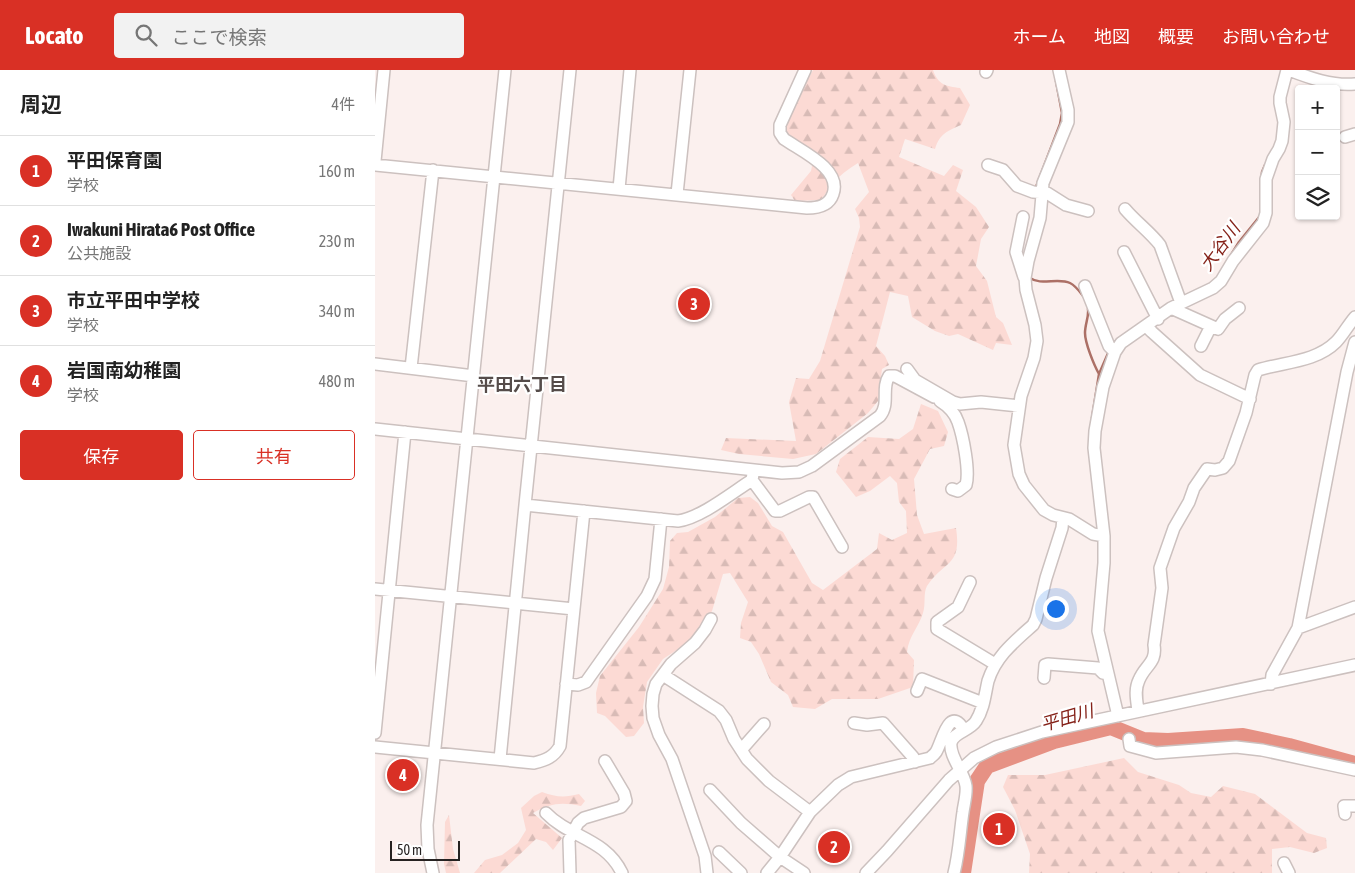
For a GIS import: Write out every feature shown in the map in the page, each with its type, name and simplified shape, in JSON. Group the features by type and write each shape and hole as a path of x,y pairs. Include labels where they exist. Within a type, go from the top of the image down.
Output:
{"street":[{"path":"375,161 384,70"},
{"path":"433,873 428,849 427,825 505,70"},
{"path":"500,759 571,70"},
{"path":"619,189 630,70"},
{"path":"677,194 690,70"},
{"path":"375,165 818,208 826,204 832,197 835,186 833,177 827,169 784,140 780,133 780,125 805,70"},
{"path":"1059,70 1068,110 1068,122 1047,174 1042,192 1041,212 1025,278 1025,290 1035,325 1037,342 1023,386 1014,445 1019,474 1024,485 1044,510 1069,520 1093,534 1104,536"},
{"path":"1112,350 1146,326 1155,315 1178,301 1213,288 1221,281 1233,261 1263,223 1266,213 1265,179 1282,141 1284,122 1280,97 1288,70 1323,82 1355,84"},
{"path":"988,165 1003,170 1017,186 1033,192 1047,193 1066,205 1088,211"},
{"path":"411,368 433,170"},
{"path":"1125,209 1135,222 1155,238 1178,301 1211,326 1218,329 1225,319 1239,308"},
{"path":"1023,217 1016,252 1022,275 1025,278"},
{"path":"1124,252 1155,315"},
{"path":"1085,286 1112,350 1103,387 1094,448 1104,536 1104,562 1098,631 1119,716"},
{"path":"1138,712 1136,692 1139,680 1155,653 1153,645 1162,588 1160,568 1174,528 1189,502 1194,488 1207,469 1223,468 1229,461 1246,414 1255,375 1258,370 1293,362 1327,350 1341,336 1355,317"},
{"path":"1146,326 1200,375 1250,399"},
{"path":"1201,346 1211,326"},
{"path":"1271,684 1272,675 1298,628 1347,372 1355,342"},
{"path":"375,364 473,376"},
{"path":"907,369 915,380 952,411 958,421 968,468 968,478 966,485 958,490 952,489"},
{"path":"375,430 467,438 753,475 799,472 831,453 885,411 886,381 889,376 895,376 935,395 960,404 981,402 1019,406"},
{"path":"375,733 405,432"},
{"path":"525,505 678,521 688,520 753,475"},
{"path":"753,475 775,511 780,511 809,497 813,497 842,547"},
{"path":"375,747 534,763 546,760 556,753 560,746 584,511"},
{"path":"954,873 967,787 961,769 953,757 951,741 976,722 995,664 1001,654 1033,625 1062,528 1063,518"},
{"path":"566,684 577,685 586,682 647,596 655,579 661,519"},
{"path":"970,582 958,607 937,622 937,630 995,664"},
{"path":"375,589 574,609"},
{"path":"1298,628 1355,607"},
{"path":"707,873 705,856 675,767 653,718 653,694 656,684 671,664 695,643 711,619"},
{"path":"1044,678 1045,665 1048,664 1098,668 1103,673 1108,674"},
{"path":"865,873 887,851 949,780 974,758 996,747 1042,732 1355,665"},
{"path":"663,675 719,712 726,720 733,739 747,759 769,781 810,812"},
{"path":"917,691 922,679 983,703"},
{"path":"854,723 867,725 883,723 913,757 915,762"},
{"path":"767,873 810,812 838,785 851,777 930,758 936,752 950,723 961,724 964,730"},
{"path":"741,750 764,724"},
{"path":"1129,739 1130,746 1156,753 1236,747 1262,750 1355,770"},
{"path":"570,873 569,840 578,823 584,818 621,807 626,801 624,793 605,761"},
{"path":"710,790 741,823 780,857 804,873"},
{"path":"1345,814 1345,806 1355,806"},
{"path":"546,813 552,820 605,850 622,873"},
{"path":"719,852 741,873"}],"green space":[{"path":"813,70 933,70 937,79 943,84 960,88 970,105 961,125 942,136 935,149 905,139 899,157 944,176 953,165 963,170 956,191 976,207 989,227 981,239 976,266 987,281 996,317 1003,323 1012,345 996,343 993,350 958,334 949,336 935,331 912,317 908,296 890,292 876,346 885,356 889,365 882,369 878,401 868,413 816,454 793,459 739,454 721,450 726,438 796,441 789,402 796,378 809,379 820,361 860,227 855,209 869,192 858,163 838,178 820,200 795,201 791,195 811,171 814,156 786,133 789,115"},
{"path":"921,404 938,411 948,432 944,446 930,449 914,479 917,515 924,534 956,528 957,541 954,557 927,586 923,613 908,646 907,652 914,660 913,687 878,699 832,699 815,709 793,707 788,695 771,682 759,654 751,642 740,638 741,623 748,602 730,573 723,574 712,611 689,642 663,659 647,682 643,707 644,723 634,736 626,737 605,716 597,713 596,693 600,676 639,627 663,589 669,567 670,541 677,533 688,532 715,517 738,498 750,497 758,503 772,526 783,532 812,583 823,590 877,549 879,533 892,540 907,533 906,511 899,502 897,483 890,476 870,491 856,497 836,472 840,459 868,437 899,439 913,429"},
{"path":"1124,758 1138,772 1179,785 1191,793 1211,797 1223,786 1255,794 1307,833 1326,838 1327,848 1314,853 1290,847 1272,849 1272,873 1029,873 1030,854 1015,810 1003,787 1008,775 1045,775"},
{"path":"542,792 560,796 579,794 585,801 581,806 556,804 533,813 562,838 553,850 546,842 536,839 500,873 474,873 485,860 502,855 518,843 526,830 521,808 534,796"},
{"path":"449,815 453,849 460,873 446,873 444,864 445,822"}],"waterway":[{"path":"1036,187 1060,124 1062,113 1056,81"},
{"name":"大谷川","path":"1261,186 1262,172 1265,165"},
{"name":"大谷川","path":"1229,258 1260,216"},
{"path":"1030,278 1039,281 1065,281 1076,287 1084,297"},
{"path":"1088,309 1085,337 1099,374"},
{"name":"大谷川","path":"1092,418 1099,374 1109,351"},
{"name":"平田川","path":"963,873 977,781 987,766 1054,741 1111,727 1143,740 1168,741 1243,736 1355,764"}],"place":[{"name":"市立平田中学校","path":"694,304"},
{"name":"岩国南幼稚園","path":"403,775"},
{"name":"平田保育園","path":"999,829"},
{"name":"Iwakuni Hirata6 Post Office","path":"834,847"}],"district":[{"name":"平田六丁目","path":"522,385"}]}
